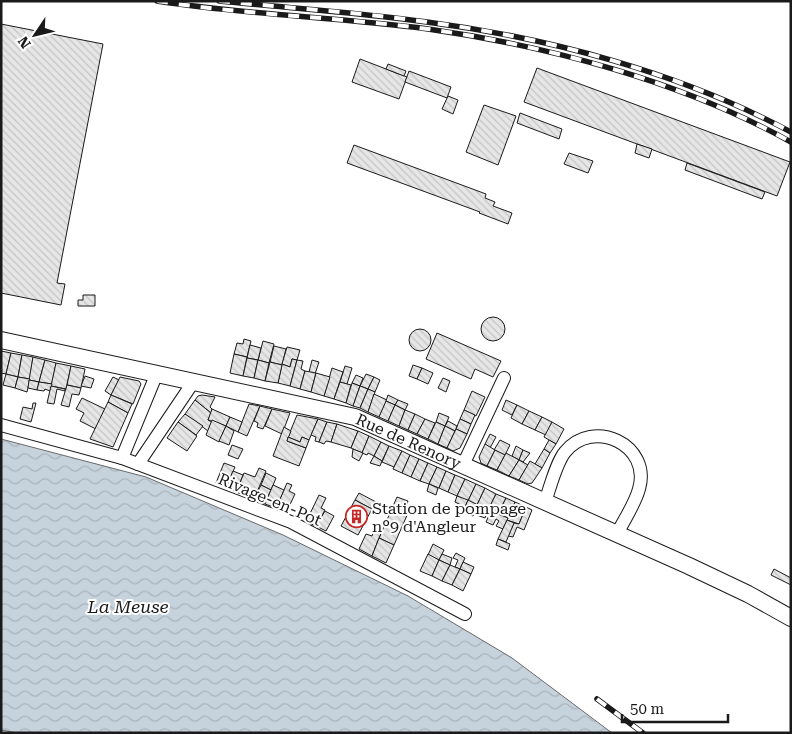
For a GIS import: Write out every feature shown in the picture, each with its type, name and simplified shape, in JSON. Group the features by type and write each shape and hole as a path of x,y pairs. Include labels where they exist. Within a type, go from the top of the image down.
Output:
{"street":[{"name":"Rue de Renory","path":"1,340 355,417 733,587 791,618"},
{"path":"122,458 157,373"},
{"path":"463,465 504,378"},
{"path":"138,464 194,382"},
{"name":"Rivage-en-Pot","path":"1,425 122,458 290,522 465,614"},
{"path":"545,502 564,453 573,444 583,438 594,436 604,436 616,440 629,448 637,459 640,473 640,488 617,534"}],"water":[{"name":"La Meuse","path":"1,439 146,477 283,535 408,596 512,658 612,733 17,733 1,730"}],"building":[{"path":"1,24 103,44 57,283 65,284 61,305 1,293"},
{"path":"360,59 407,77 399,99 352,82"},
{"path":"388,64 406,71 404,76 386,69"},
{"path":"537,68 790,162 777,196 524,102"},
{"path":"409,71 451,87 447,98 405,82"},
{"path":"448,96 458,100 453,114 442,109"},
{"path":"484,105 516,116 498,165 466,152"},
{"path":"520,113 562,129 559,139 517,123"},
{"path":"637,144 652,149 649,158 635,153"},
{"path":"354,145 486,194 485,198 495,202 493,206 512,213 508,224 347,163"},
{"path":"569,153 593,161 588,173 564,164"},
{"path":"687,163 765,192 762,199 685,170"},
{"path":"83,295 95,295 95,306 78,306 78,300 83,300"},
{"path":"493,317 498,318 504,324 504,334 498,340 493,341 488,340 482,334 481,329 482,324 488,318"},
{"path":"420,329 428,332 431,340 428,348 420,351 412,348 409,340 412,332"},
{"path":"437,333 501,361 493,377 475,369 471,379 426,359"},
{"path":"244,339 251,341 247,357 234,354 237,343 243,344"},
{"path":"263,341 274,344 269,363 258,360"},
{"path":"250,345 261,348 258,360 247,358"},
{"path":"274,346 286,349 282,365 270,362"},
{"path":"287,347 300,350 297,360 292,359 290,367 282,364"},
{"path":"1,351 11,353 6,374 1,373"},
{"path":"11,353 22,355 18,377 6,374"},
{"path":"234,354 247,357 243,376 230,373"},
{"path":"22,355 33,357 30,379 18,377"},
{"path":"33,357 45,360 39,382 29,380"},
{"path":"247,358 258,360 254,378 243,376"},
{"path":"292,359 297,360 290,386 278,383 282,364 290,367"},
{"path":"45,360 56,363 52,384 39,382"},
{"path":"258,360 269,363 265,381 254,378"},
{"path":"297,360 303,361 301,369 305,371 300,389 290,386"},
{"path":"312,360 319,362 315,374 309,372"},
{"path":"270,362 282,365 278,383 265,381"},
{"path":"56,363 71,366 66,389 51,386"},
{"path":"413,365 422,368 417,379 409,376"},
{"path":"71,366 85,369 81,388 67,385"},
{"path":"345,366 352,368 347,384 340,382"},
{"path":"332,368 343,372 334,399 324,396"},
{"path":"422,368 433,373 428,384 417,379"},
{"path":"305,371 316,373 311,392 300,389"},
{"path":"316,373 330,377 324,396 311,392"},
{"path":"6,374 18,377 15,388 3,385"},
{"path":"366,374 374,377 368,389 360,386"},
{"path":"356,375 363,378 360,386 352,383"},
{"path":"85,376 94,379 91,388 81,386"},
{"path":"18,377 30,379 27,392 15,388"},
{"path":"113,377 119,380 111,395 105,391"},
{"path":"120,377 139,381 141,384 133,404 111,395"},
{"path":"374,377 380,380 375,392 368,389"},
{"path":"443,378 450,381 446,392 438,388"},
{"path":"29,380 39,382 37,390 28,388"},
{"path":"39,382 52,384 50,391 45,389 44,391 37,390"},
{"path":"340,382 351,385 346,403 334,399"},
{"path":"352,383 360,386 353,406 346,403"},
{"path":"67,385 81,388 79,395 72,394 69,407 61,405"},
{"path":"51,386 65,389 65,391 57,389 54,404 47,403"},
{"path":"360,386 368,389 360,408 353,406"},
{"path":"368,389 375,392 368,412 360,408"},
{"path":"472,391 485,397 476,416 464,410"},
{"path":"374,394 387,400 379,417 368,412"},
{"path":"111,395 132,404 128,413 108,402"},
{"path":"388,395 398,400 395,405 386,401"},
{"path":"198,396 215,397 210,407 212,409 211,413 195,400"},
{"path":"82,398 105,409 96,429 80,421 84,413 76,409"},
{"path":"195,400 211,413 208,420 212,422 208,431 185,414"},
{"path":"398,400 408,404 405,410 395,405"},
{"path":"506,400 517,405 512,415 502,410"},
{"path":"386,401 395,405 388,421 379,417"},
{"path":"108,402 128,413 113,447 90,439"},
{"path":"33,403 36,403 31,422 20,419 23,407 32,409"},
{"path":"249,404 260,406 247,436 238,432"},
{"path":"395,405 405,410 399,426 388,421"},
{"path":"517,405 529,411 522,424 511,418"},
{"path":"260,406 272,409 263,429 257,427 258,423 254,421"},
{"path":"212,409 230,417 226,426 208,420"},
{"path":"272,409 290,413 282,434 265,426"},
{"path":"405,410 415,414 408,430 399,426"},
{"path":"464,410 475,415 471,424 460,419"},
{"path":"529,411 542,417 535,430 522,424"},
{"path":"439,413 449,417 445,426 436,422"},
{"path":"185,414 203,426 196,435 178,422"},
{"path":"415,414 425,419 417,434 408,430"},
{"path":"297,415 318,419 309,440 302,437 300,442 288,437"},
{"path":"230,417 242,422 238,432 226,426"},
{"path":"542,417 552,422 546,435 535,430"},
{"path":"318,419 327,422 319,442 315,441 316,437 311,435"},
{"path":"425,419 435,423 428,439 417,434"},
{"path":"460,419 471,424 467,434 456,429"},
{"path":"212,420 226,426 219,442 206,435"},
{"path":"448,421 457,426 455,431 445,426"},
{"path":"178,422 197,436 187,451 167,438"},
{"path":"327,422 337,424 331,442 326,441 324,444 319,442"},
{"path":"436,422 445,426 438,444 428,439"},
{"path":"552,422 564,429 556,444 544,437"},
{"path":"337,424 358,431 351,448 331,442"},
{"path":"226,426 234,431 229,445 219,441"},
{"path":"445,426 455,431 447,448 438,444"},
{"path":"284,427 291,431 287,441 306,448 299,466 273,456"},
{"path":"456,429 467,434 460,448 453,451 447,448"},
{"path":"358,431 369,436 362,453 351,448"},
{"path":"490,434 496,437 490,448 485,444"},
{"path":"369,436 381,442 374,456 362,453"},
{"path":"288,437 300,442 302,437 309,440 306,448 287,441"},
{"path":"500,440 510,445 505,455 494,450"},
{"path":"549,440 556,444 550,453 544,449"},
{"path":"381,442 389,446 382,461 374,456"},
{"path":"485,444 495,450 487,466 481,463 479,457"},
{"path":"232,445 243,449 238,459 228,455"},
{"path":"389,446 402,451 394,467 382,462"},
{"path":"516,446 523,450 519,460 512,456"},
{"path":"353,449 363,453 359,461 352,457"},
{"path":"544,449 550,453 542,468 535,464"},
{"path":"495,450 505,455 497,470 487,466"},
{"path":"523,450 530,453 523,462 519,460"},
{"path":"402,451 410,455 402,473 393,469"},
{"path":"506,453 519,460 509,476 497,470"},
{"path":"410,455 419,459 411,477 402,473"},
{"path":"374,456 382,461 380,466 370,463"},
{"path":"419,459 428,463 420,481 411,477"},
{"path":"519,460 528,465 519,480 509,476"},
{"path":"530,461 542,468 532,483 528,484 519,480"},
{"path":"224,463 235,467 226,487 216,483"},
{"path":"428,463 437,467 429,484 420,481"},
{"path":"437,467 446,471 439,488 429,484"},
{"path":"259,468 266,471 254,499 236,492 244,473 255,477"},
{"path":"233,471 243,475 236,492 226,487"},
{"path":"446,471 455,475 448,492 439,488"},
{"path":"266,473 276,478 271,490 261,485"},
{"path":"455,475 465,479 457,496 448,492"},
{"path":"465,479 476,484 468,501 457,496"},
{"path":"287,483 292,485 289,491 295,494 286,513 276,508"},
{"path":"429,484 438,488 436,495 427,491"},
{"path":"476,484 485,488 477,505 468,501"},
{"path":"261,485 271,490 265,504 254,499"},
{"path":"273,485 284,490 276,508 265,504"},
{"path":"485,488 496,494 488,510 477,505"},
{"path":"359,493 376,502 372,509 355,500"},
{"path":"496,494 506,498 498,514 488,510"},
{"path":"319,495 326,498 321,508 325,510 316,526 306,522"},
{"path":"457,496 468,500 465,507 455,502"},
{"path":"397,497 408,501 404,512 408,513 394,545 379,538"},
{"path":"506,498 515,502 508,518 498,514"},
{"name":"Station de pompage n°9 d'Angleur","path":"355,500 372,509 358,535 341,526"},
{"path":"468,500 478,505 473,516 463,512"},
{"path":"515,502 526,507 519,524 507,520"},
{"path":"478,505 488,510 485,518 474,514"},
{"path":"526,507 532,510 524,530 517,527 513,537 508,536 514,523 519,524"},
{"path":"325,511 334,516 326,531 316,526"},
{"path":"491,511 508,518 503,529 496,526 499,521 496,519 493,525 486,522"},
{"path":"507,520 514,523 506,542 498,539"},
{"path":"374,531 381,533 372,556 359,549 366,534 372,536"},
{"path":"379,538 394,545 386,563 372,556"},
{"path":"498,539 510,544 508,550 496,545"},
{"path":"433,544 444,550 439,560 428,555"},
{"path":"456,553 465,558 460,569 455,567 458,560 453,558"},
{"path":"428,554 439,560 432,576 420,571"},
{"path":"442,554 452,558 450,565 439,560"},
{"path":"439,560 450,565 442,581 432,576"},
{"path":"463,562 474,567 471,574 460,569"},
{"path":"450,565 460,569 452,585 442,581"},
{"path":"460,569 471,574 463,591 452,585"},
{"path":"774,569 791,578 791,585 771,575"}],"railway":[{"path":"157,1 225,10 428,29 521,45 568,56 661,84 706,101 791,142"},
{"path":"219,1 427,22 473,29 567,48 660,75 749,111 791,132"},
{"path":"597,699 643,733"}],"place":[{"name":"Station de pompage n°9 d'Angleur","path":"356,517"}]}
